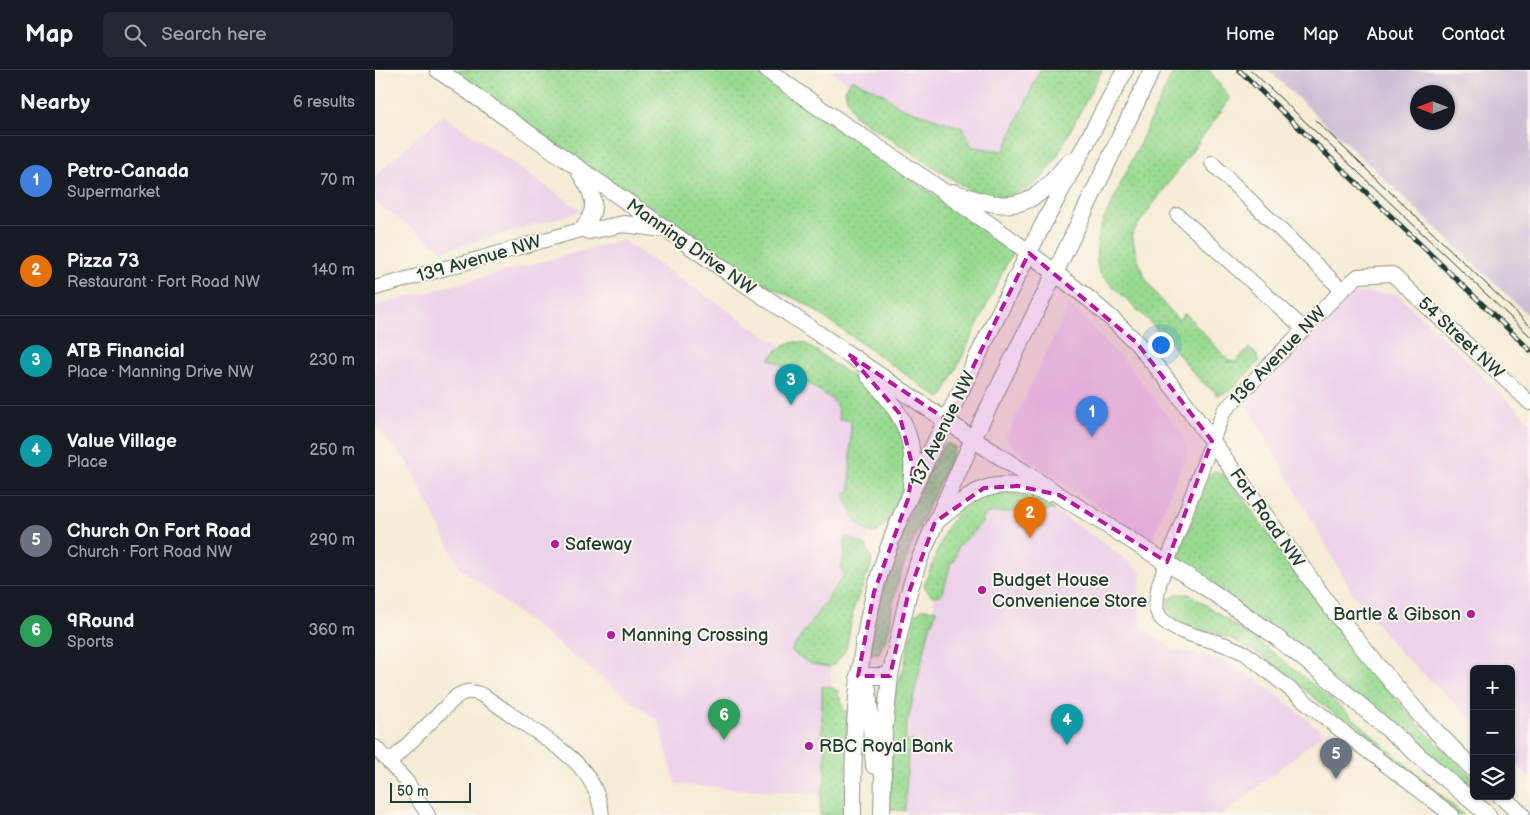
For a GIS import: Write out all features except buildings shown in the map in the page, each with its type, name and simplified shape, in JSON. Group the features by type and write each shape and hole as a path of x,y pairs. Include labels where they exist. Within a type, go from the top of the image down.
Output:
{"main road":[{"name":"Manning Drive NW","path":"437,70 848,354 947,420"},
{"path":"767,70 821,109 937,187 1055,273"},
{"name":"137 Avenue NW","path":"853,815 854,720 858,676 874,592 889,548 909,499 1029,253 1125,70"},
{"name":"137 Avenue NW","path":"881,815 884,734 890,676 907,595 919,560 973,439 1152,70"},
{"path":"937,187 986,203 999,205 1017,204 1044,190 1084,147"},
{"path":"578,168 593,197 594,203 592,214 584,226 584,230 589,231 616,224 666,229"},
{"name":"Fort Road NW","path":"1055,273 1112,319 1137,343 1212,440 1326,601 1420,715 1470,766"},
{"path":"848,354 884,392 899,413 912,452 913,468 909,499"},
{"path":"947,420 1059,496 1167,562 1267,630 1333,682 1488,815"},
{"path":"935,522 963,500 984,488 1000,485 1018,486 1059,496"},
{"path":"858,676 890,676"},
{"path":"858,676 868,689 881,815"},
{"path":"1505,800 1520,815"}],"street":[{"path":"1212,163 1342,290"},
{"path":"1177,215 1304,329"},
{"name":"139 Avenue NW","path":"375,288 584,230"},
{"name":"136 Avenue NW","path":"1167,562 1224,411 1358,276 1392,274"},
{"name":"54 Street NW","path":"1392,274 1530,403"},
{"path":"1167,562 1159,584 1157,598 1157,611 1165,622 1177,629 1224,644 1250,656 1353,740 1452,815"},
{"path":"390,762 453,700 468,691 484,696 562,750 576,762 588,776 594,787 602,815"},
{"path":"375,747 407,782 428,815"}],"highlighted area":[{"path":"1029,253 1137,343 1212,441 1167,562 1059,495 1018,486 984,488 935,522 908,595 890,676 858,676 874,592 908,499 913,468 899,413 848,354 947,420"}],"shaded area":[{"path":"829,70 1081,70 1041,148 979,174"},
{"path":"1268,70 1530,70 1530,317 1359,155"},
{"path":"443,115 582,211 443,251 375,202 375,175"},
{"path":"622,240 865,402 871,525 829,648 832,690 830,795 676,785 659,722 460,568 407,462 375,425 375,306"},
{"path":"1350,293 1397,294 1530,422 1530,777 1515,763 1515,665 1470,665 1470,717 1398,650 1353,594 1247,404"},
{"path":"1070,304 1124,361 1180,431 1188,449 1151,541 1012,449 1006,437"},
{"path":"1021,507 1058,513 1111,548 1141,572 1138,601 1143,629 1172,649 1226,662 1260,682 1324,733 1223,815 906,815 909,721 938,582 967,524 987,513"}],"green space":[{"path":"448,70 753,70 985,230 1012,253 943,396 939,398 804,303 738,271"},
{"path":"1040,70 1102,70 1057,156 1044,176 1030,187 1014,193 1009,199 974,193 854,115 845,90 852,79 883,94 900,107 963,128 972,147 1004,151"},
{"path":"1174,70 1209,70 1230,99 1132,233 1138,260 1147,281 1160,300 1178,320 1185,313 1229,361 1235,362 1249,348 1256,354 1259,362 1228,392 1216,395 1215,391 1195,374 1159,331 1100,274 1097,262 1098,242 1102,224"},
{"path":"796,342 809,346 874,392 888,408 904,441 905,477 902,493 890,522 886,521 877,533 870,532 859,525 844,494 850,491 851,420 839,420 838,409 833,400 775,361 769,359 781,347"},
{"path":"947,443 955,448 902,569 892,605 887,636 879,653 872,654 870,651 875,614 900,536 927,474"},
{"path":"1214,471 1225,474 1301,579 1360,656 1391,694 1437,744 1470,775 1470,786 1180,561 1179,556 1209,475"},
{"path":"989,491 1023,496 1055,510 987,513 981,519 983,522 958,546 954,562 951,562 943,593 937,596 932,595 924,585 946,529 958,512"},
{"path":"847,537 867,546 871,566 854,607 846,649 835,664 829,667 811,664 791,651 844,575 841,567 845,553 845,538"},
{"path":"1176,594 1189,594 1270,650 1337,704 1464,815 1458,815 1266,658 1230,638 1187,625 1175,619 1168,608 1169,599"},
{"path":"922,609 936,610 933,622 931,622 906,729 906,744 912,740 918,747 918,752 908,752 905,811 889,809 892,719 895,692 904,667 916,614"},
{"path":"822,686 838,691 843,704 843,711 847,711 846,815 820,815 821,795 825,780 825,746 822,741"}],"tram line":[{"path":"1251,70 1530,336"},
{"path":"1315,120 1530,326"}],"railway":[{"path":"1239,70 1530,350"}],"place":[{"name":"ATB Financial","path":"791,405"},
{"name":"Petro-Canada","path":"1092,437"},
{"name":"Pizza 73","path":"1030,538"},
{"name":"Safeway","path":"555,544"},
{"name":"Budget House Convenience Store","path":"982,590"},
{"name":"Bartle & Gibson","path":"1471,614"},
{"name":"Manning Crossing","path":"611,635"},
{"name":"9Round","path":"724,740"},
{"name":"Value Village","path":"1067,745"},
{"name":"RBC Royal Bank","path":"809,746"},
{"name":"Church On Fort Road","path":"1336,779"}]}
